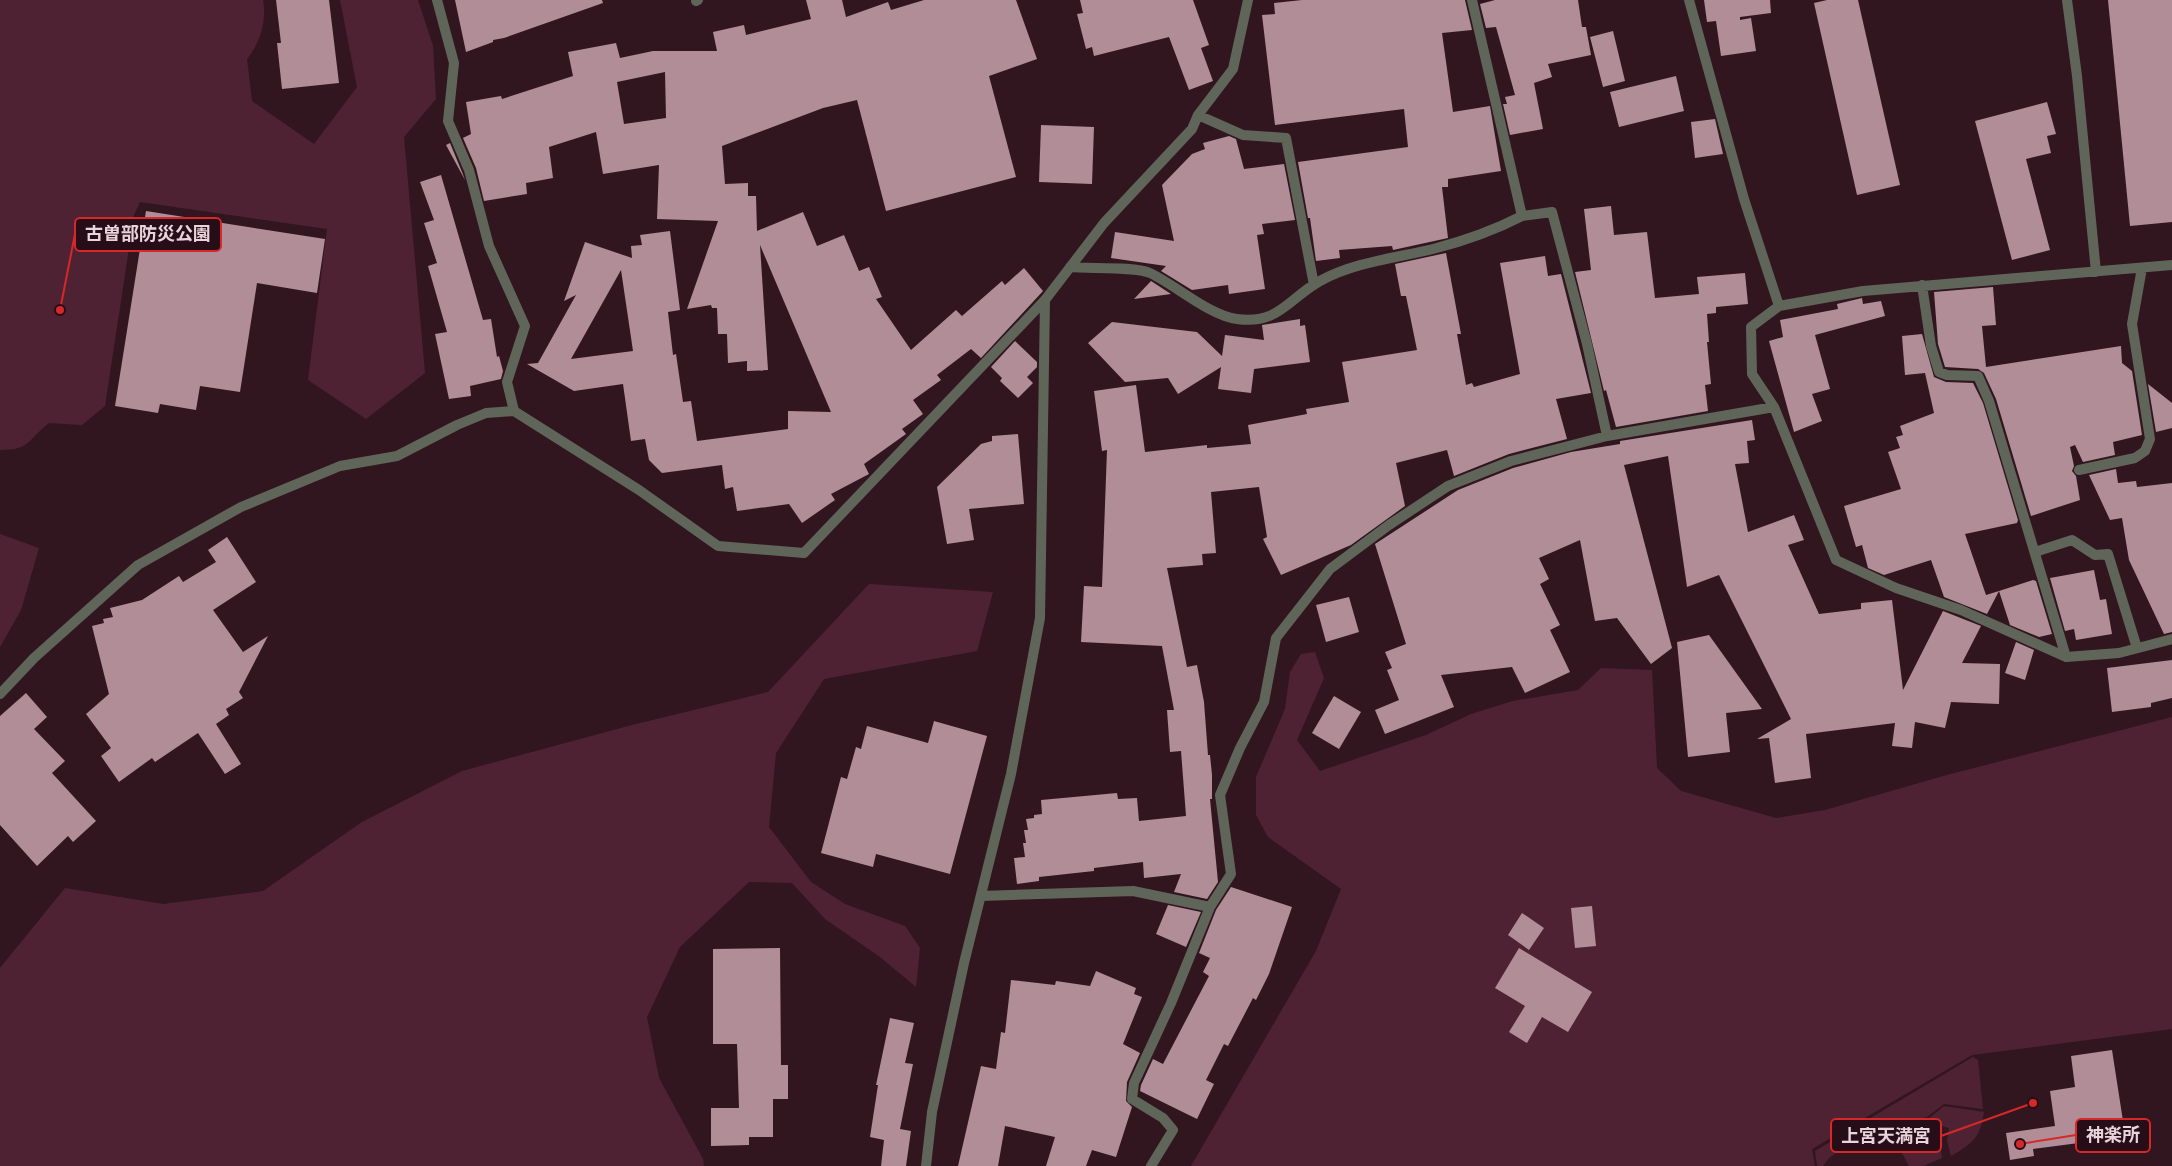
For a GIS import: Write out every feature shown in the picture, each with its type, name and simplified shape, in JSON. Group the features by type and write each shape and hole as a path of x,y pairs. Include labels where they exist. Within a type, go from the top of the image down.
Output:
{"street":[{"path":"437,0 454,63 448,122 469,170 489,246 525,326 507,382 514,411"},
{"path":"0,694 34,658 138,565 241,507 340,466 397,456 457,425 486,413 514,411 639,490 718,546 804,553 1045,300 1104,223 1192,128 1198,115 1233,69 1248,0"},
{"path":"1472,0 1522,216"},
{"path":"1689,0 1744,199 1779,306"},
{"path":"2066,0 2077,76 2096,272"},
{"path":"1198,115 1243,135 1286,138 1314,285"},
{"path":"1070,267 1149,273 1177,291 1236,320 1276,315 1314,285 1362,265 1434,249 1493,232 1522,216 1552,212 1587,344 1607,436"},
{"path":"2172,265 1863,291 1779,306 1751,327 1752,374 1774,407 1836,560 1896,588 1961,610 2066,657 2120,653 2172,639"},
{"path":"2079,470 2135,458 2145,451 2150,439 2132,324 2142,268"},
{"path":"1922,285 1931,346 1939,372 1947,375 1978,376 1989,401 2066,657"},
{"path":"926,1166 932,1112 981,896 1012,774 1040,618 1045,300"},
{"path":"1151,1166 1173,1130 1163,1118 1132,1099 1134,1083 1171,1003 1210,908 1231,874 1220,795 1240,748 1264,702 1276,638 1330,569 1388,525 1448,486 1511,462 1607,436 1774,407"},
{"path":"2035,552 2072,540 2095,555 2108,554 2137,648"},
{"path":"981,896 1081,894 1133,890 1210,908"}],"shaded area":[{"path":"0,0 263,0 264,15 259,39 247,59 252,101 314,144 357,87 340,0 418,0 433,46 436,99 404,137 425,373 366,419 308,380 327,229 140,202 134,215 105,406 82,425 49,423 24,446 0,450"},
{"path":"0,534 39,548 21,610 0,647"},
{"path":"869,584 993,592 977,651 824,679 776,753 769,827 811,882 845,904 905,926 920,948 916,987 880,957 825,919 792,883 749,882 680,947 647,1017 659,1078 703,1159 704,1166 0,1166 0,968 65,888 163,904 263,891 362,822 462,771 632,725 768,692"},
{"path":"1315,652 1324,678 1297,740 1320,771 1426,735 1471,714 1513,701 1578,690 1601,668 1652,670 1657,768 1681,791 1776,818 1825,810 1947,775 2172,717 2172,1029 1972,1055 1812,1149 1815,1166 1191,1166 1316,951 1341,889 1268,837 1256,815 1256,777 1285,709 1290,672 1301,654"},
{"path":"1973,1057 1978,1060 1983,1109 1944,1104 1927,1117 1868,1130 1829,1158 1823,1166 1817,1166 1815,1151"},
{"path":"1944,1106 1984,1112 1978,1134 1970,1143 1951,1156 1947,1141 1949,1128 1942,1126 1940,1142 1942,1158 1923,1166 1909,1166 1897,1144 1892,1140 1874,1144 1867,1134 1868,1132 1928,1119"}],"building":[{"path":"276,0 329,0 339,83 282,89 277,43 281,43"},
{"path":"455,0 602,0 603,3 504,38 493,40 493,42 466,52"},
{"path":"806,0 842,0 846,17 888,2 891,10 924,0 1016,0 1037,59 989,76 1016,177 886,211 857,100 823,108 722,146 725,184 748,183 748,196 756,196 757,231 803,212 817,246 844,235 859,271 869,267 882,297 876,299 911,350 956,310 962,316 1002,281 1005,285 1024,268 1043,291 981,358 971,349 937,375 941,380 913,400 923,414 902,429 906,434 864,464 869,474 831,494 835,500 802,523 789,504 737,511 733,487 725,489 722,465 662,473 649,460 645,439 631,441 623,384 574,391 527,364 538,363 576,295 564,301 585,242 632,258 631,246 642,245 640,235 670,231 680,310 668,312 673,355 676,354 683,402 691,401 697,441 788,429 788,411 831,412 760,245 768,370 747,371 747,361 728,363 727,334 718,334 717,308 712,308 711,305 687,309 718,221 657,219 659,165 603,174 596,132 549,147 553,178 526,183 527,194 484,201 476,168 463,138 471,134 466,102 501,96 502,99 573,76 568,52 616,43 620,58 653,51 717,51 713,32 744,25 746,35 811,19","holes":["665,72 666,118 624,124 617,82","621,270 633,351 571,359"]},
{"path":"1080,0 1193,0 1209,45 1201,48 1213,81 1189,90 1169,37 1094,56 1092,47 1086,49 1077,14 1083,13"},
{"path":"1302,0 1465,0 1472,30 1442,33 1453,112 1490,106 1501,171 1448,179 1448,187 1442,187 1448,238 1393,250 1392,246 1339,250 1340,258 1316,261 1310,218 1308,218 1298,162 1408,147 1404,109 1275,125 1262,15 1275,14 1274,3"},
{"path":"1495,0 1578,0 1582,27 1586,27 1591,55 1548,64 1552,77 1534,83 1543,129 1510,135 1503,104 1507,104 1505,97 1515,95 1496,27 1486,28 1480,4"},
{"path":"1704,0 1770,0 1771,13 1740,17 1740,20 1751,18 1756,51 1721,56 1716,21 1707,22"},
{"path":"1827,0 1858,0 1900,185 1857,195 1814,3"},
{"path":"2108,0 2172,0 2172,222 2130,226"},
{"path":"1613,31 1625,81 1603,87 1590,37"},
{"path":"1676,76 1684,111 1619,127 1610,92"},
{"path":"2047,102 2056,134 2047,136 2051,153 2026,159 2050,250 2012,260 1975,121"},
{"path":"1715,119 1723,154 1695,158 1691,122"},
{"path":"1041,125 1094,127 1092,184 1039,182"},
{"path":"1229,136 1236,139 1244,169 1284,164 1295,220 1262,224 1264,234 1257,235 1265,289 1229,294 1228,285 1192,290 1161,271 1166,266 1111,258 1115,232 1174,241 1162,185 1192,154 1205,149 1203,143"},
{"path":"450,143 462,172 465,180 446,145"},
{"path":"441,175 483,320 491,319 497,357 499,356 503,371 501,379 470,386 471,396 449,399 435,334 447,332 428,266 437,263 424,223 434,220 420,182"},
{"path":"1611,206 1614,235 1647,232 1655,298 1699,294 1697,277 1745,273 1748,304 1716,307 1716,313 1707,314 1709,342 1707,342 1711,384 1705,385 1708,411 1616,427 1606,390 1604,391 1575,272 1591,270 1584,209"},
{"path":"146,211 325,239 317,293 257,283 240,392 200,386 196,410 160,404 158,413 115,406"},
{"path":"1446,253 1461,334 1457,334 1466,385 1472,383 1474,387 1520,374 1500,263 1545,256 1548,276 1561,274 1591,393 1556,399 1567,439 1509,454 1454,476 1447,450 1396,463 1405,506 1351,545 1281,575 1263,539 1267,537 1259,487 1211,492 1216,553 1202,554 1203,565 1167,568 1187,667 1197,665 1204,702 1208,755 1210,755 1212,775 1212,799 1210,799 1218,882 1207,899 1174,892 1181,874 1144,878 1143,862 1094,868 1094,871 1039,877 1039,881 1017,884 1014,858 1025,857 1023,843 1026,843 1024,830 1028,830 1026,819 1042,814 1041,800 1117,793 1118,799 1137,798 1139,821 1186,816 1181,751 1170,752 1167,710 1174,710 1162,646 1081,642 1084,586 1102,587 1107,450 1102,451 1094,391 1136,385 1145,452 1207,445 1207,448 1251,444 1248,425 1307,414 1306,409 1349,402 1342,362 1417,350 1406,296 1401,296 1395,264"},
{"path":"1151,281 1171,294 1134,299"},
{"path":"1993,287 1996,325 1982,326 1986,367 2121,346 2122,363 2132,371 2142,435 2113,442 2115,455 2083,462 2075,445 2070,447 2074,466 2072,471 2076,476 2080,500 2031,516 1996,399 1984,373 1978,369 1945,367 1938,344 1934,292"},
{"path":"1862,298 1863,304 1881,301 1885,316 1815,335 1830,389 1812,394 1822,421 1794,432 1769,341 1783,337 1780,320 1838,309 1837,304"},
{"path":"1300,319 1300,326 1305,325 1310,362 1254,369 1251,393 1218,389 1221,367 1178,394 1168,378 1125,382 1088,343 1112,322 1197,332 1222,356 1225,335 1264,340 1262,325"},
{"path":"1922,334 1934,377 1946,382 1973,383 1983,403 2018,520 2017,523 1965,534 1986,595 1999,591 1987,614 1944,597 1931,560 1884,575 1868,568 1862,545 1856,547 1844,506 1901,489 1888,452 1900,448 1896,437 1903,435 1900,426 1934,413 1925,373 1905,375 1902,336"},
{"path":"1015,341 1037,362 1037,367 1027,377 1033,383 1018,398 1000,381 1002,378 991,367"},
{"path":"2148,384 2172,403 2172,428 2156,432"},
{"path":"1752,420 1755,440 1747,441 1749,463 1735,464 1748,532 1794,515 1804,540 1788,545 1819,614 1861,609 1861,603 1892,600 1903,690 1943,611 1981,626 1962,663 2000,664 1999,704 1951,702 1945,728 1915,722 1912,748 1892,746 1895,723 1806,734 1811,778 1775,783 1769,738 1757,739 1791,719 1719,575 1687,587 1668,456 1624,465 1672,648 1651,664 1617,618 1595,621 1580,540 1539,558 1549,579 1540,584 1560,625 1550,630 1570,672 1525,693 1512,667 1441,675 1454,707 1385,734 1375,710 1399,700 1387,670 1392,668 1385,652 1406,644 1375,544 1458,490 1513,468 1571,452 1620,444 1620,441"},
{"path":"1018,434 1024,504 969,509 974,540 947,544 937,487 981,444 992,441 992,436"},
{"path":"2116,469 2118,483 2136,481 2137,487 2172,483 2172,632 2164,634 2129,560 2122,518 2110,520 2089,475"},
{"path":"227,537 256,582 213,610 243,652 268,636 239,692 243,698 226,709 229,715 216,724 241,764 225,774 198,733 155,762 152,758 119,782 101,756 111,748 86,714 109,694 92,626 104,623 103,619 113,617 110,608 142,600 179,576 183,582 216,562 208,550"},
{"path":"2094,570 2100,600 2106,599 2112,634 2076,640 2074,629 2065,631 2050,578"},
{"path":"2033,580 2036,581 2052,634 2039,637 2010,625 1999,591"},
{"path":"1349,597 1359,632 1326,642 1316,605"},
{"path":"1709,635 1762,709 1726,713 1730,752 1688,757 1677,642"},
{"path":"2016,642 2034,650 2025,680 2005,673"},
{"path":"2172,660 2172,698 2151,703 2151,707 2112,712 2107,668"},
{"path":"26,693 47,717 34,729 65,761 52,773 96,821 73,842 68,836 37,866 0,825 0,716"},
{"path":"1334,696 1361,712 1339,749 1312,733"},
{"path":"934,721 987,736 950,874 876,854 873,867 821,853 841,777 847,779 856,747 861,749 867,726 928,743"},
{"path":"1231,887 1292,907 1269,974 1256,1000 1253,998 1228,1046 1224,1044 1206,1080 1214,1084 1197,1119 1140,1091 1153,1059 1163,1064 1209,976 1203,972 1210,958 1199,953 1216,910"},
{"path":"1168,905 1201,912 1186,947 1156,934"},
{"path":"1592,906 1596,946 1575,948 1571,908"},
{"path":"1522,913 1544,928 1529,950 1508,935"},
{"path":"780,948 781,1065 788,1065 788,1099 773,1099 773,1137 749,1137 749,1145 711,1146 711,1108 739,1108 737,1044 713,1044 713,949"},
{"path":"1519,948 1592,992 1568,1032 1542,1017 1527,1043 1509,1032 1525,1006 1495,988"},
{"path":"1096,971 1136,988 1134,994 1142,997 1123,1044 1140,1053 1127,1082 1126,1101 1132,1107 1116,1157 1092,1150 1086,1166 1046,1166 1055,1137 1005,1126 998,1166 958,1166 981,1066 996,1069 1001,1032 1005,1033 1011,980 1055,985 1056,981 1090,986"},
{"path":"890,1018 914,1023 905,1063 913,1064 900,1129 911,1131 906,1166 881,1166 884,1140 870,1137 878,1085 876,1085"},
{"path":"2112,1050 2123,1121 2092,1126 2094,1141 2033,1149 2034,1156 2010,1160 2006,1133 2055,1126 2050,1091 2075,1087 2071,1056"}],"place":[{"name":"古曽部防災公園","path":"60,310"},
{"name":"上宮天満宮","path":"2033,1103"},
{"name":"神楽所","path":"2020,1144"}]}
